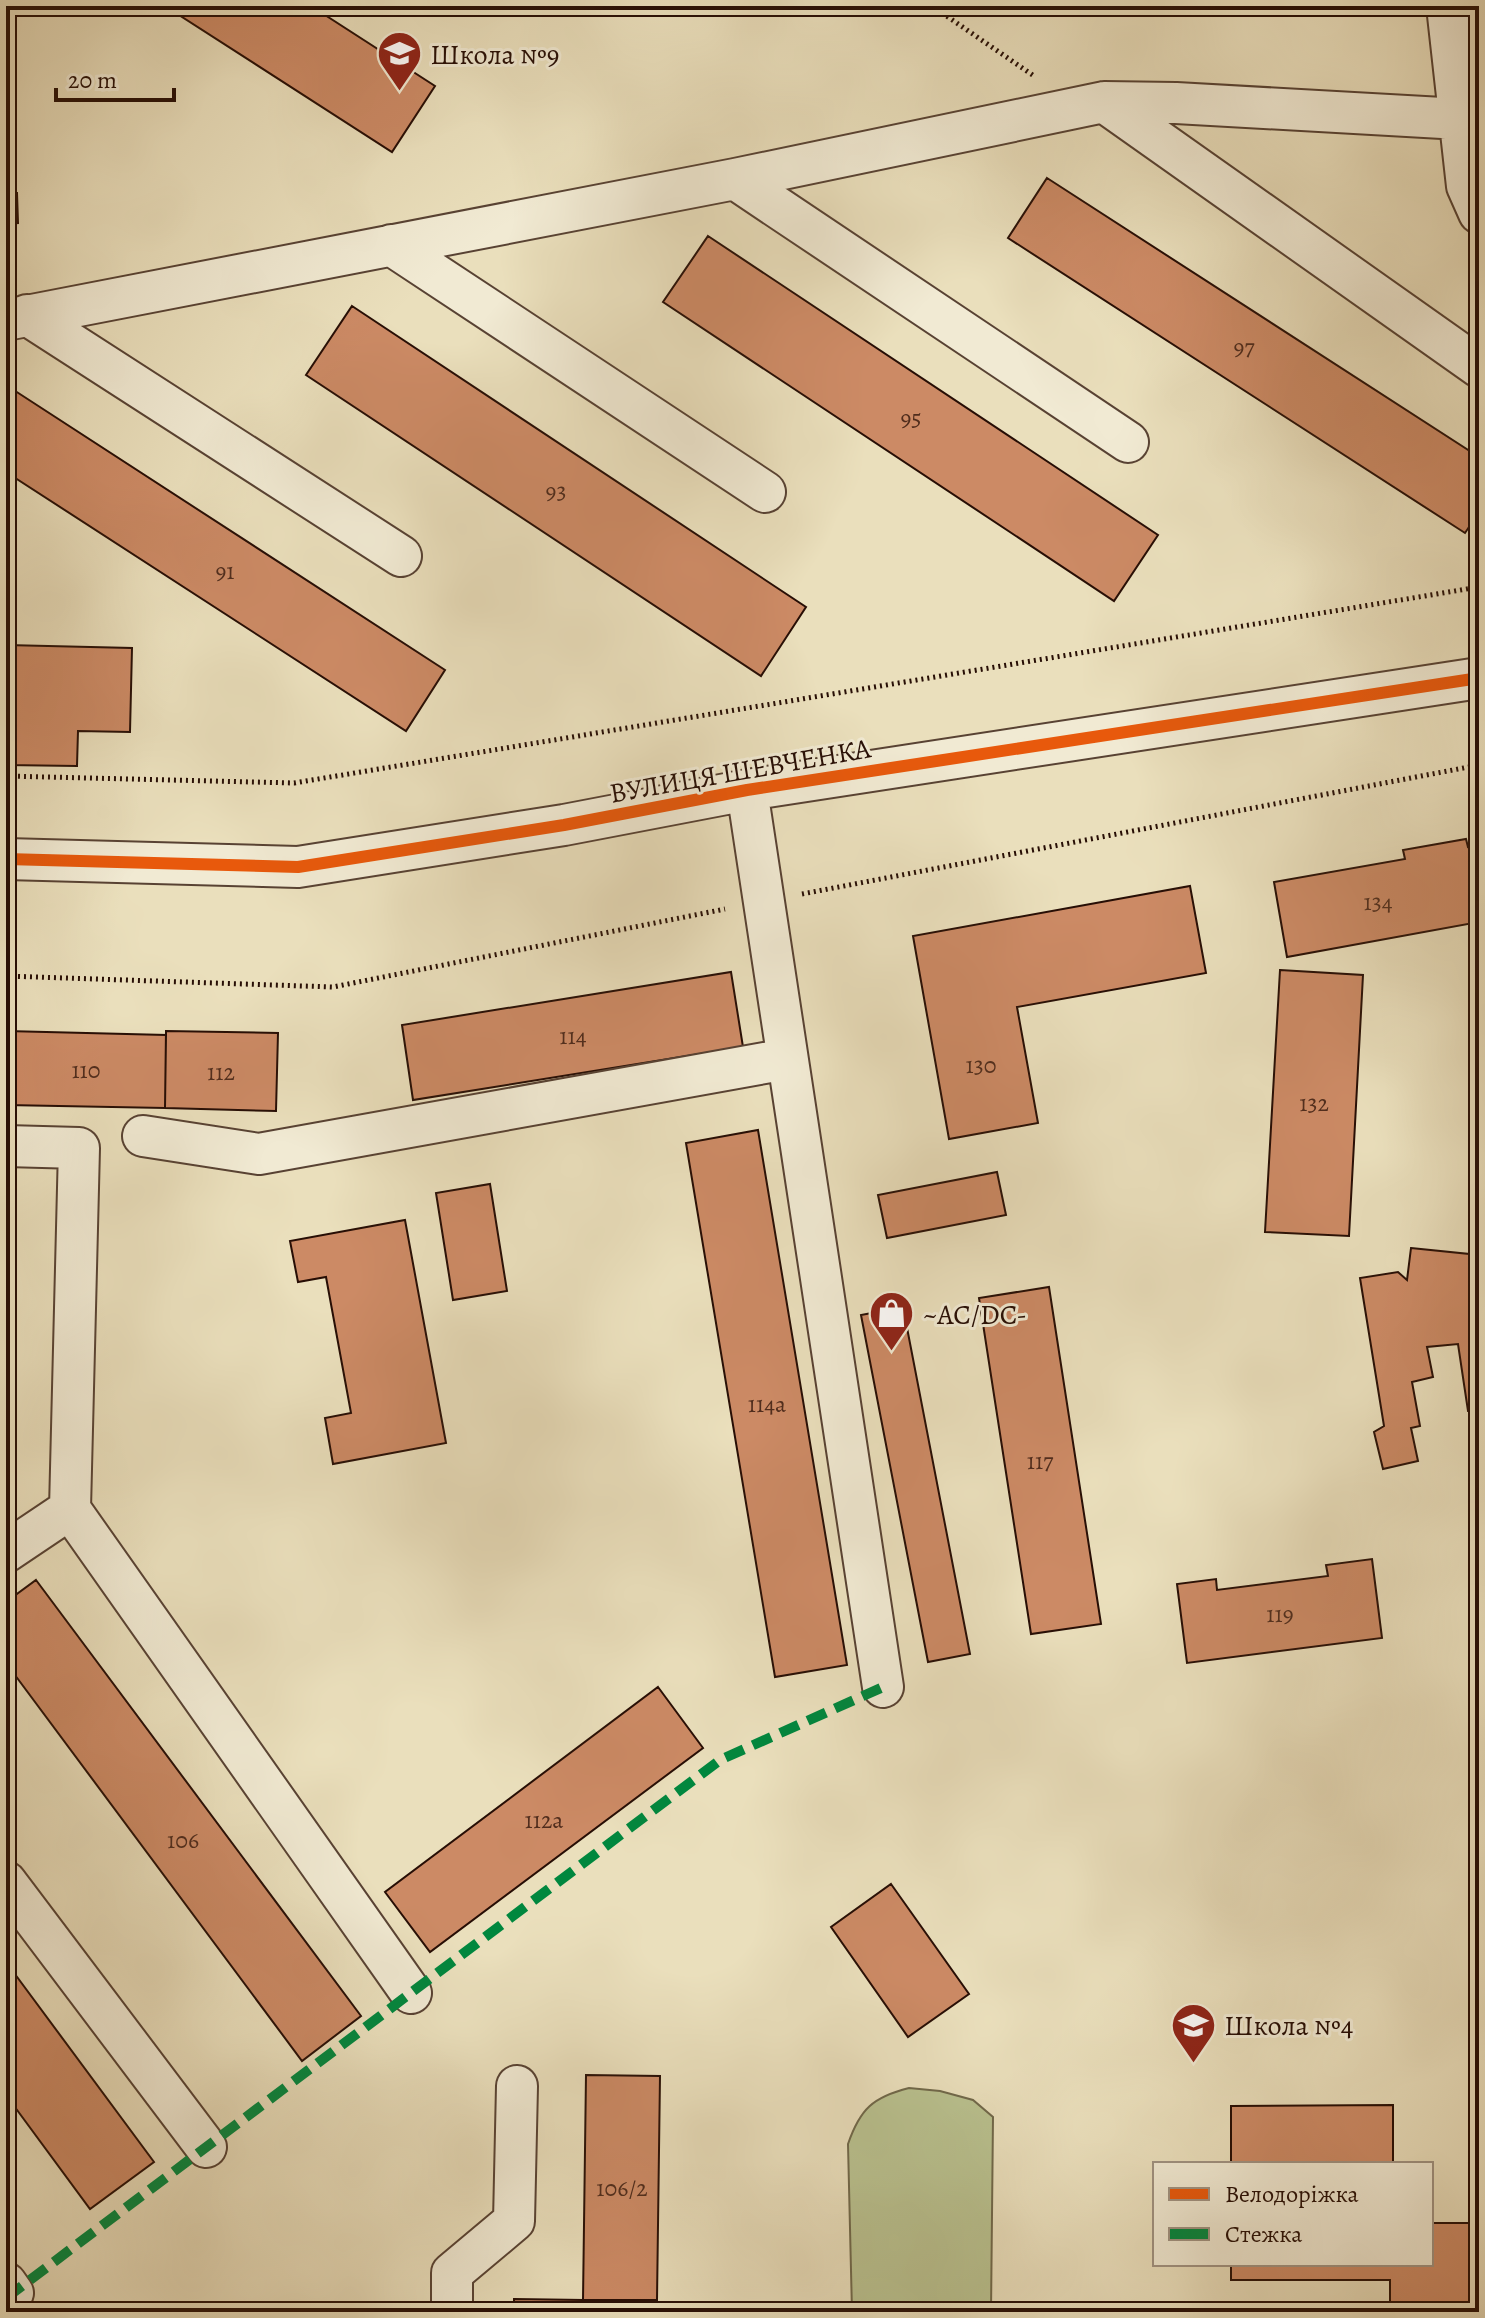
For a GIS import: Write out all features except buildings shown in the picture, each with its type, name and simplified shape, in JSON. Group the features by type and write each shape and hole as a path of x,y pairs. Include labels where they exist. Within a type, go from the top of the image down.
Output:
{"street":[{"path":"1447,6 1467,186 1479,213"},
{"path":"17,318 735,179 1092,105 1176,103 1460,119"},
{"path":"1092,105 1479,367"},
{"path":"735,179 1128,442"},
{"path":"391,245 765,492"},
{"path":"17,318 401,556"},
{"name":"ВУЛИЦЯ ШЕВЧЕНКА","path":"6,859 298,867 564,825 747,790 1479,678"},
{"path":"747,790 883,1687"},
{"path":"143,1136 259,1154 787,1059"},
{"path":"6,1146 79,1148 70,1509 411,1993"},
{"path":"6,1552 70,1509"},
{"path":"6,1882 206,2147"},
{"path":"452,2312 452,2273 514,2221 517,2086"}],"path":[{"path":"932,6 1092,105"},
{"path":"6,776 294,783 1479,587"},
{"path":"6,976 333,987 763,901 1479,765"}],"green space":[{"path":"909,2088 940,2091 973,2100 993,2117 991,2312 852,2312 848,2144 863,2113 870,2106 877,2100"}],"marked path":[{"path":"6,2298 720,1760 883,1687"}],"cycle path":[{"path":"6,859 298,867 564,825 747,790 1479,678"}],"place":[{"name":"Школа №9","path":"399,93"},
{"name":"~AC/DC-","path":"892,1353"},
{"name":"Школа №4","path":"1193,2064"}]}
